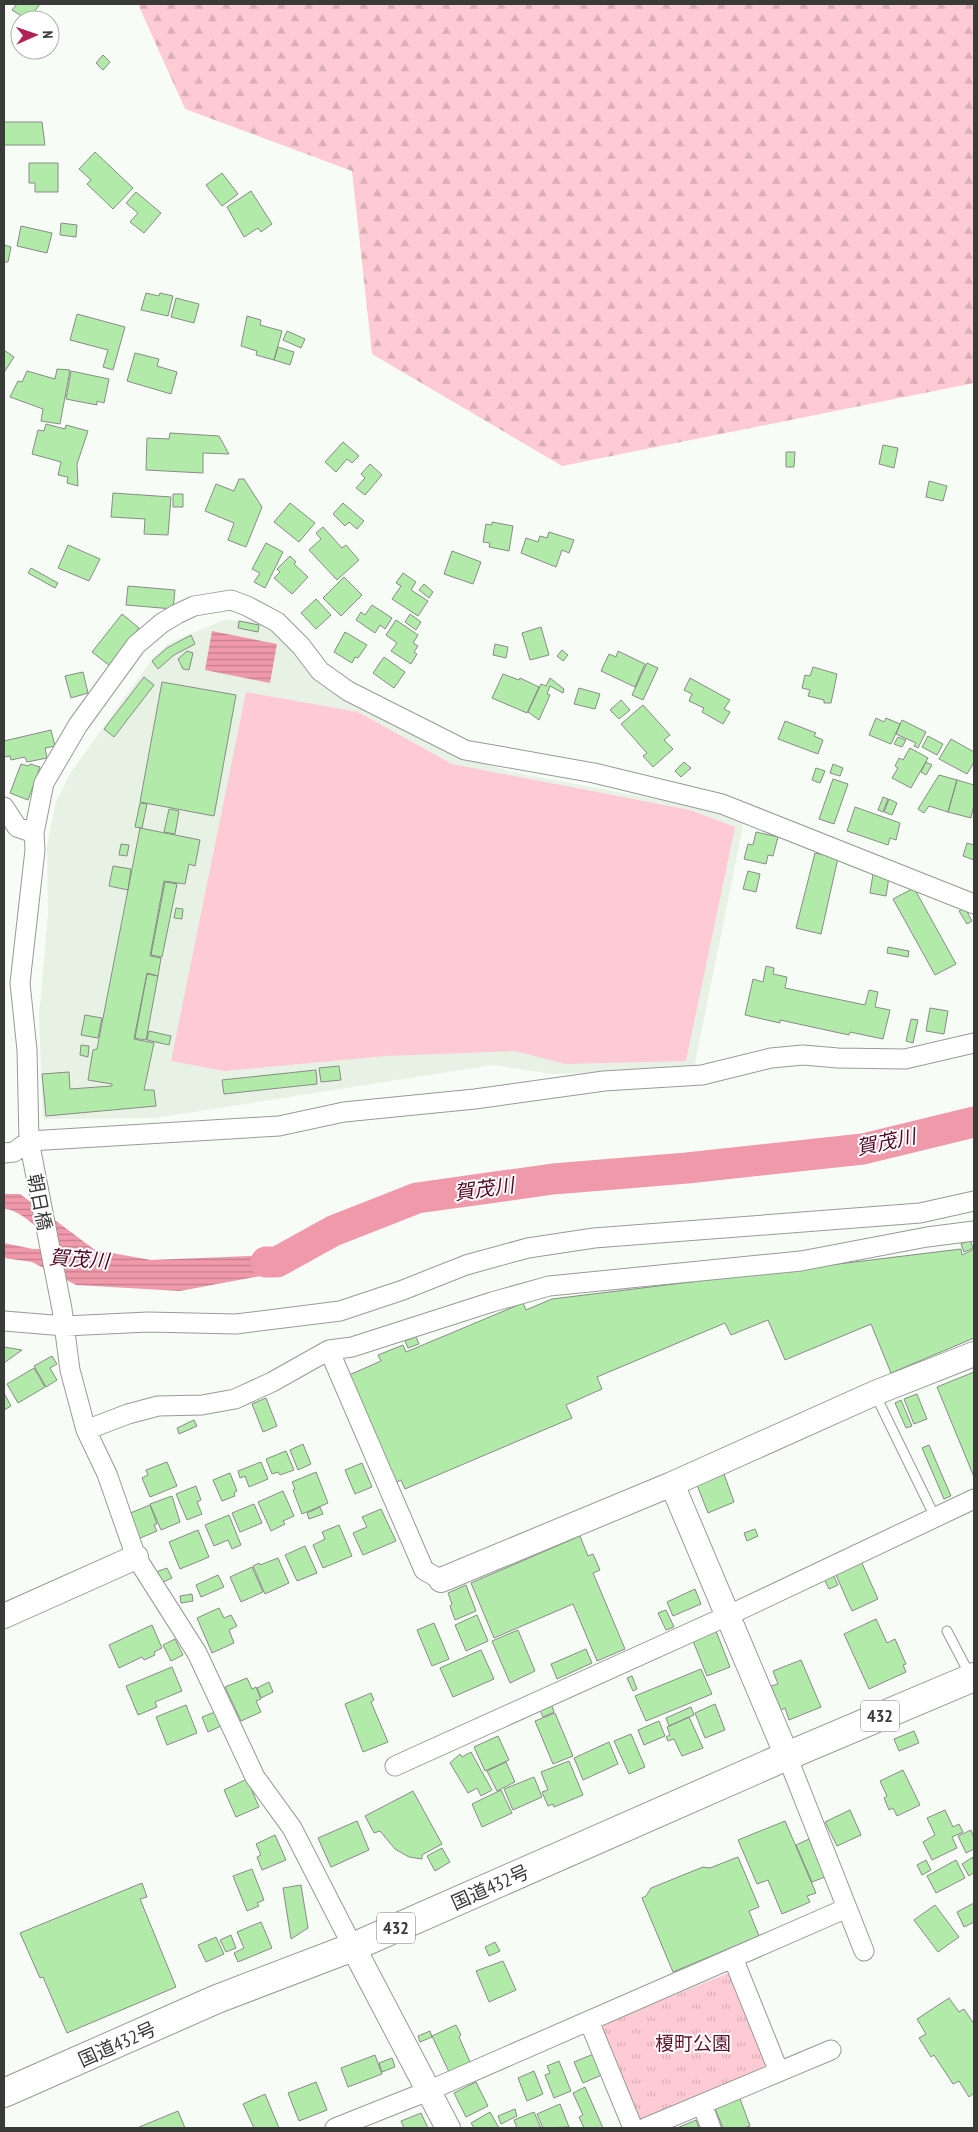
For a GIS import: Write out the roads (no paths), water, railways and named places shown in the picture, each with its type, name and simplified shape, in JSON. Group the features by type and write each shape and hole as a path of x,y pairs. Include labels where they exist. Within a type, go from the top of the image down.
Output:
{"highway":[{"name":"国道432号","path":"4,2093 217,1999 353,1947 787,1756 973,1677"}],"street":[{"name":"朝日橋","path":"353,1947 292,1828 255,1777 197,1653 136,1557 108,1474 86,1430 70,1370 64,1318 30,1147 27,1050 20,983 35,850 34,833 44,783 78,726 136,645 162,623 177,614 194,606 231,600 247,606 276,622 300,646 320,671 348,691 465,750 594,773 722,804 974,904"},
{"path":"4,807 17,827 34,833"},
{"path":"4,1153 30,1147 278,1126 344,1112 475,1100 604,1080 702,1075 771,1058 803,1055 838,1058 905,1059 974,1043"},
{"path":"4,1321 64,1318 236,1324 340,1312 466,1265 528,1248 594,1238 920,1213 974,1201"},
{"path":"86,1430 128,1414 158,1406 202,1405 235,1399 272,1382 329,1350 352,1347 549,1286 802,1261 927,1237 974,1231"},
{"path":"329,1350 424,1570 442,1580 672,1484 875,1394 974,1354"},
{"path":"672,1484 787,1756 864,1952"},
{"path":"394,1766 727,1616 974,1499"},
{"path":"4,1616 136,1557"},
{"path":"336,2128 428,2091 847,1908"},
{"path":"353,1947 448,2128"},
{"path":"733,1958 779,2072"},
{"path":"589,2021 633,2128"},
{"path":"645,2128 831,2050"},
{"path":"702,2104 712,2128"}],"lane":[{"path":"875,1394 935,1517"},
{"path":"947,1631 973,1677"}],"water":[{"path":"212,631 277,644 270,683 205,670"},
{"path":"4,1194 20,1194 95,1250 151,1260 275,1255 305,1247 282,1272 180,1291 76,1285 32,1262 4,1258 4,1243 33,1249 61,1249 26,1218 11,1210 4,1209"}],"waterway":[{"name":"賀茂川","path":"266,1262 277,1262 333,1231 417,1198 553,1179 687,1168 863,1149 974,1122"}],"park label":[{"name":"榎町公園","path":"693,2043"}]}
